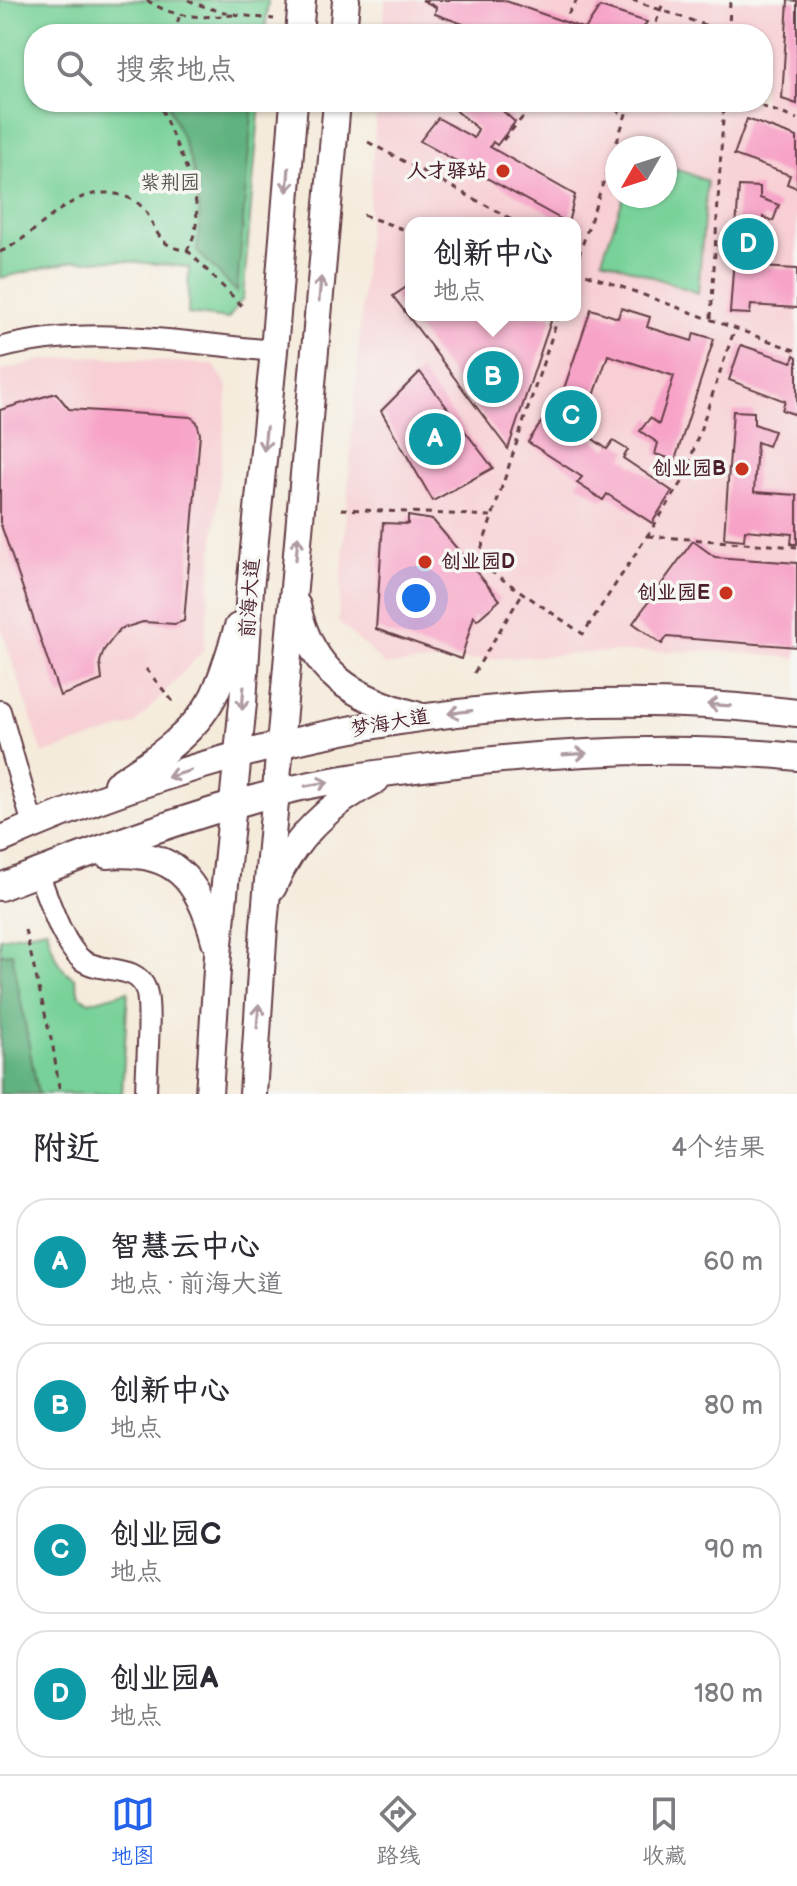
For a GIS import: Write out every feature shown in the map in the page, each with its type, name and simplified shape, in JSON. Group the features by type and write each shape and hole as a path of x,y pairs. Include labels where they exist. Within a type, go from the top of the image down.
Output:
{"main road":[{"path":"300,24 302,0"},
{"path":"344,24 346,0"},
{"name":"前海大道","path":"209,1094 218,954 293,112"},
{"path":"253,1094 264,926 336,112"},
{"path":"84,806 159,756 204,711 218,686 250,589"},
{"path":"294,589 300,620 310,643 321,663 337,680 371,701 424,716"},
{"name":"梦海大道","path":"0,840 84,806 237,757 282,744 424,716 613,703 715,704 797,713"},
{"path":"47,870 83,854 232,805 277,793 393,771 494,760 651,750 797,757"},
{"path":"264,926 273,886 297,845 348,796 393,771"},
{"path":"0,887 95,856 128,853 150,856 172,865 190,883 201,900 218,954"}],"street":[{"path":"0,348 85,336 122,336 274,351"},
{"path":"0,711 33,825"},
{"path":"47,870 58,921 80,958 98,968 134,975 147,991 146,1094"}],"path":[{"path":"147,0 173,14 274,19"},
{"path":"188,0 206,9 233,15"},
{"path":"568,14 577,0"},
{"path":"632,0 700,24"},
{"path":"655,24 664,0"},
{"path":"729,24 730,0"},
{"path":"177,24 180,15"},
{"path":"773,110 797,119"},
{"path":"164,112 189,173 194,196 196,226 194,239 187,250"},
{"path":"503,140 527,112"},
{"path":"620,112 625,116"},
{"path":"581,242 626,112"},
{"path":"711,319 723,112"},
{"path":"368,142 508,217"},
{"path":"0,252 22,240 66,204 98,194 132,200 142,207 161,240 179,250 187,250 245,309"},
{"path":"363,215 405,230"},
{"path":"581,270 797,351"},
{"path":"557,321 477,562 583,634 683,481 735,328"},
{"path":"341,509 492,516"},
{"path":"648,536 797,547"},
{"path":"474,673 522,593"},
{"path":"146,669 175,704"},
{"path":"25,930 53,1047 60,1094"}],"shaded area":[{"path":"385,0 797,0 797,658 726,651 610,652 385,665 338,621 376,112 773,112 773,24 384,24"},
{"path":"91,356 214,365 228,387 204,650 135,724 43,754 0,624 0,371 42,360"}],"green space":[{"name":"紫荆园","path":"0,0 268,0 266,24 24,24 24,112 259,112 243,298 228,319 188,314 189,267 113,260 74,261 0,278"},
{"path":"171,112 252,112 237,292 197,251 198,191 189,157"},
{"path":"677,169 707,181 698,293 602,259 620,208 677,208"},
{"path":"47,929 56,957 63,969 75,978 79,995 89,1002 128,991 122,1094 0,1094 0,938"},
{"path":"12,953 38,1094 0,1094 0,954"}],"building":[{"path":"422,0 503,0 571,24 463,24 435,14 436,7"},
{"path":"788,0 797,1 797,104 782,99"},
{"path":"600,7 647,22 646,24 588,24"},
{"name":"人才驿站","path":"458,112 504,112 515,122 497,145 493,142 490,147 575,195 570,217 557,217 420,141 438,118 474,138 478,129"},
{"path":"747,119 797,137 797,188 787,184 790,175 734,155"},
{"path":"739,186 760,187 760,198 779,205 773,221 763,217 760,267 797,269 797,308 751,305 750,314 730,313"},
{"path":"405,288 405,312 393,296"},
{"path":"621,308 650,317 647,327 692,341 694,333 714,339 675,460 655,454 658,443 640,431 650,418 659,424 674,376 608,355 582,431 607,449 613,441 628,450 623,458 672,491 652,523 607,494 603,500 577,483 582,477 528,442 547,414 554,418 591,309 618,318"},
{"path":"412,321 551,321 508,449"},
{"path":"741,345 792,362 794,355 797,357 797,415 782,410 785,401 729,380"},
{"path":"420,372 493,468 433,501 381,411"},
{"path":"56,393 69,409 191,417 197,422 200,434 184,621 175,624 143,622 120,629 104,650 100,662 102,680 60,696 0,522 0,410"},
{"name":"创业园B","path":"733,411 754,412 754,424 774,431 768,446 757,442 754,492 797,495 797,544 791,544 792,534 745,530 744,540 724,538"},
{"name":"创业园D","path":"408,516 433,520 500,600 477,620 474,616 461,659 376,629 383,523 408,524"},
{"name":"创业园E","path":"693,541 715,557 797,563 797,647 667,637 662,644 633,623"}],"place":[{"name":"人才驿站","path":"503,171"},
{"name":"创业园A","path":"748,244"},
{"name":"创新中心","path":"493,377"},
{"name":"创业园C","path":"571,416"},
{"name":"智慧云中心","path":"435,439"},
{"name":"创业园B","path":"742,469"},
{"name":"创业园D","path":"425,562"},
{"name":"创业园E","path":"726,593"}]}
